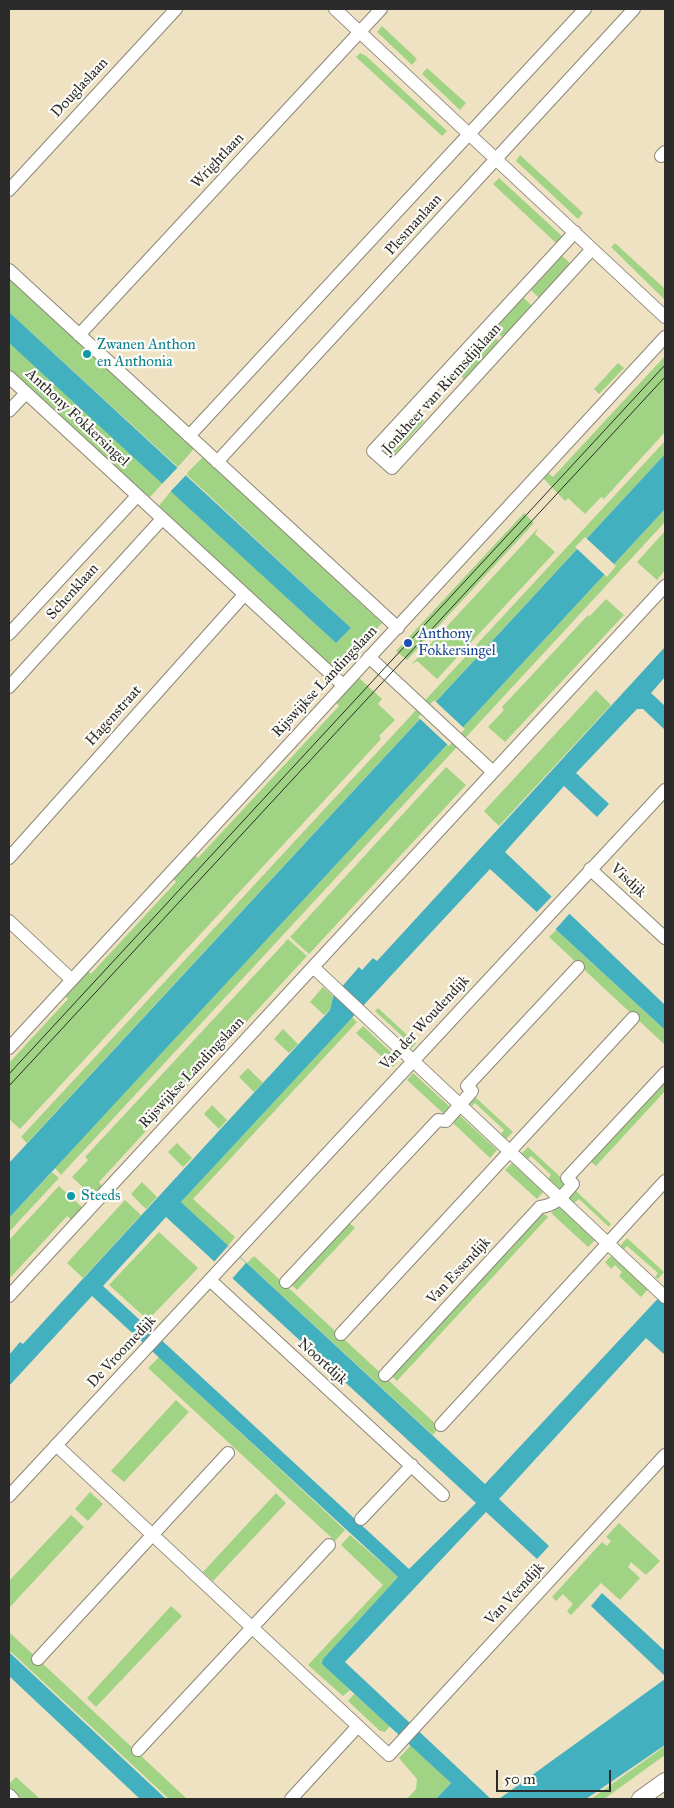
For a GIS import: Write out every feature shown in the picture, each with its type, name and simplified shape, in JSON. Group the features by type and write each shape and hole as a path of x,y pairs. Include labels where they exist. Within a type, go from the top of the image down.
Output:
{"main road":[{"path":"640,1799 665,1781"}],"street":[{"name":"Douglaslaan","path":"9,190 176,9"},
{"path":"335,9 497,158 665,317"},
{"name":"Wrightlaan","path":"79,335 381,9"},
{"name":"Plesmanlaan","path":"189,436 585,9"},
{"name":"Plesmanlaan","path":"217,462 634,9"},
{"name":"Jonkheer van Riemsdijklaan","path":"574,232 373,451 392,468 592,249"},
{"path":"9,270 398,628"},
{"name":"Rijswijkse Landingslaan","path":"9,1048 665,337"},
{"name":"Anthony Fokkersingel","path":"9,377 343,685"},
{"path":"9,411 26,393"},
{"name":"Schenklaan","path":"9,634 137,496"},
{"name":"Schenklaan","path":"9,687 162,519"},
{"name":"Rijswijkse Landingslaan","path":"9,1296 665,586"},
{"name":"Hagenstraat","path":"9,858 244,595"},
{"path":"369,657 493,772"},
{"name":"Van der Woudendijk","path":"210,1281 590,869 663,795"},
{"name":"Visdijk","path":"590,869 665,938"},
{"path":"9,921 72,980"},
{"path":"313,967 665,1297"},
{"path":"286,1282 438,1120 446,1121 472,1091 467,1086 578,967"},
{"path":"341,1334 633,1018"},
{"path":"561,1198 573,1184 567,1178 665,1073"},
{"path":"441,1426 665,1181"},
{"name":"Van Essendijk","path":"385,1375 540,1207 550,1206 561,1198"},
{"name":"De Vroomedijk","path":"9,1496 210,1281"},
{"name":"Noortdijk","path":"210,1281 412,1465 443,1496"},
{"path":"56,1445 154,1534 358,1726 291,1799"},
{"path":"38,1659 228,1453"},
{"name":"Van Veendijk","path":"358,1726 389,1755 420,1719 665,1456"},
{"path":"361,1519 412,1465"},
{"path":"138,1750 329,1545"},
{"path":"9,1795 13,1799"}],"green space":[{"path":"382,26 417,59 412,65 377,32"},
{"path":"360,53 366,56 447,131 442,136 356,57"},
{"path":"427,68 466,103 460,110 422,74"},
{"path":"520,155 583,213 578,219 516,161"},
{"path":"499,178 562,236 556,243 493,184"},
{"path":"615,243 665,289 665,300 611,247"},
{"path":"562,256 571,264 539,298 531,290"},
{"path":"9,277 88,350 84,354 87,358 91,353 193,447 193,450 178,467 9,312"},
{"path":"523,297 532,306 503,338 494,329"},
{"path":"490,333 499,341 464,379 455,370"},
{"path":"9,343 163,483 150,497 147,498 9,370"},
{"path":"665,356 665,432 604,499 601,497 585,514 568,498 565,501 543,478 548,473 553,477"},
{"path":"618,363 624,368 599,394 594,389"},
{"path":"415,413 424,421 391,458 382,450"},
{"path":"665,441 665,454 27,1143 21,1137"},
{"path":"202,458 382,623 336,673 158,507 171,491 336,643 351,628 186,474"},
{"path":"665,509 665,522 61,1175 55,1168"},
{"path":"524,513 534,523 407,660 396,651"},
{"path":"539,527 535,534 555,552 437,679 417,661 411,665"},
{"path":"665,531 665,570 657,580 637,562"},
{"path":"606,599 624,615 505,742 488,727 504,710 502,707 588,615 590,616"},
{"path":"358,677 382,699 378,704 395,720 379,736 381,739 20,1129 9,1119 9,1063 68,999 64,995 87,970 91,974 176,882 173,878 194,855 198,858 339,706 335,702"},
{"path":"596,690 611,705 499,826 484,811"},
{"path":"446,767 466,785 309,954 290,937"},
{"path":"556,930 665,1030 665,1045 549,937"},
{"path":"288,939 307,956 99,1182 102,1186 93,1197 72,1177 88,1160 85,1157"},
{"path":"323,987 333,996 330,1010 324,1015 310,1002"},
{"path":"378,1008 416,1043 410,1050 400,1041 403,1037 375,1011"},
{"path":"352,1017 357,1022 193,1199 235,1237 228,1246 181,1202"},
{"path":"363,1026 397,1058 397,1062 393,1067 356,1033"},
{"path":"283,1029 298,1044 289,1053 274,1039"},
{"path":"248,1068 263,1083 254,1092 239,1077"},
{"path":"413,1073 450,1107 444,1114 407,1080"},
{"path":"665,1075 665,1091 596,1166 588,1159"},
{"path":"473,1095 513,1132 506,1139 501,1134 504,1130 475,1103 472,1106 466,1101"},
{"path":"212,1105 227,1120 219,1129 204,1114"},
{"path":"458,1114 497,1150 490,1158 452,1122"},
{"path":"177,1143 192,1158 183,1167 168,1152"},
{"path":"528,1147 568,1184 562,1191 548,1179 551,1175 531,1156 528,1159 521,1154"},
{"path":"512,1163 543,1192 537,1199 505,1170"},
{"path":"52,1172 59,1178 9,1232 9,1218"},
{"path":"142,1182 157,1197 146,1209 131,1194"},
{"path":"59,1186 83,1208 72,1220 67,1216 9,1279 9,1240"},
{"path":"573,1188 611,1224 609,1227 579,1199 574,1203 565,1195"},
{"path":"125,1200 141,1215 83,1278 67,1263"},
{"path":"558,1206 595,1240 588,1247 551,1213"},
{"path":"540,1211 548,1217 397,1381 389,1373"},
{"path":"347,1221 355,1228 297,1290 290,1283"},
{"path":"159,1232 198,1268 148,1320 109,1285"},
{"path":"627,1238 664,1272 658,1279 655,1277 658,1273 627,1246 624,1249 620,1246"},
{"path":"254,1256 439,1427 433,1435 247,1263"},
{"path":"611,1256 648,1289 641,1297 619,1276 622,1272 615,1265 611,1269 605,1262"},
{"path":"159,1357 345,1530 335,1541 148,1368"},
{"path":"176,1400 189,1412 124,1482 111,1471"},
{"path":"90,1492 103,1504 88,1521 75,1509"},
{"path":"276,1493 286,1503 213,1581 203,1572"},
{"path":"71,1515 84,1527 9,1608 9,1581"},
{"path":"619,1523 660,1561 646,1575 631,1562 628,1567 640,1578 620,1600 601,1583 571,1615 567,1611 573,1604 563,1594 556,1601 552,1597 602,1542 607,1546 611,1541 606,1537"},
{"path":"350,1535 398,1577 323,1659 323,1664 350,1690 343,1696 308,1665 383,1585 341,1545"},
{"path":"171,1606 182,1616 96,1707 87,1698"},
{"path":"9,1632 187,1799 169,1799 9,1650"},
{"path":"354,1694 390,1726 385,1732 380,1731 348,1701"},
{"path":"411,1745 451,1783 436,1799 407,1799 416,1789 417,1779 399,1758"},
{"path":"665,1746 665,1755 604,1799 591,1799"},
{"path":"16,1777 40,1799 22,1799 10,1788 10,1783"}],"water":[{"path":"9,312 351,628 336,643 9,343"},
{"path":"665,454 665,509 9,1218 9,1163"},
{"path":"665,647 665,677 651,693 665,706 665,730 643,709 637,709 576,773 609,804 597,817 564,786 505,852 665,1005 665,1030 490,869 181,1202 485,1484 665,1291 665,1355 646,1338 499,1499 549,1546 537,1559 486,1512 345,1662 491,1799 436,1799 451,1783 322,1664 323,1659 398,1577 92,1296 9,1386 9,1355 20,1342 23,1344 330,1010 333,997 359,967 362,970 373,958 377,961","holes":["166,1217 476,1503 409,1569 103,1286"]},
{"path":"602,1593 665,1651 665,1676 591,1606"},
{"path":"9,1652 166,1799 140,1799 9,1676"},
{"path":"665,1679 665,1745 586,1799 499,1799"}],"pier":[{"path":"180,465 188,473 169,493 161,485"},
{"path":"585,537 616,566 607,577 575,547"},
{"path":"434,700 465,729 449,746 418,717"},
{"path":"553,895 571,912 554,931 535,914"},
{"path":"228,1246 246,1263 231,1280 213,1263"}],"tram line":[{"path":"9,1074 665,365"},
{"path":"9,1086 665,377"}],"place":[{"name":"Zwanen Anthon en Anthonia","path":"87,354"},
{"name":"Anthony Fokkersingel","path":"408,643"},
{"name":"Steeds","path":"71,1196"}]}
